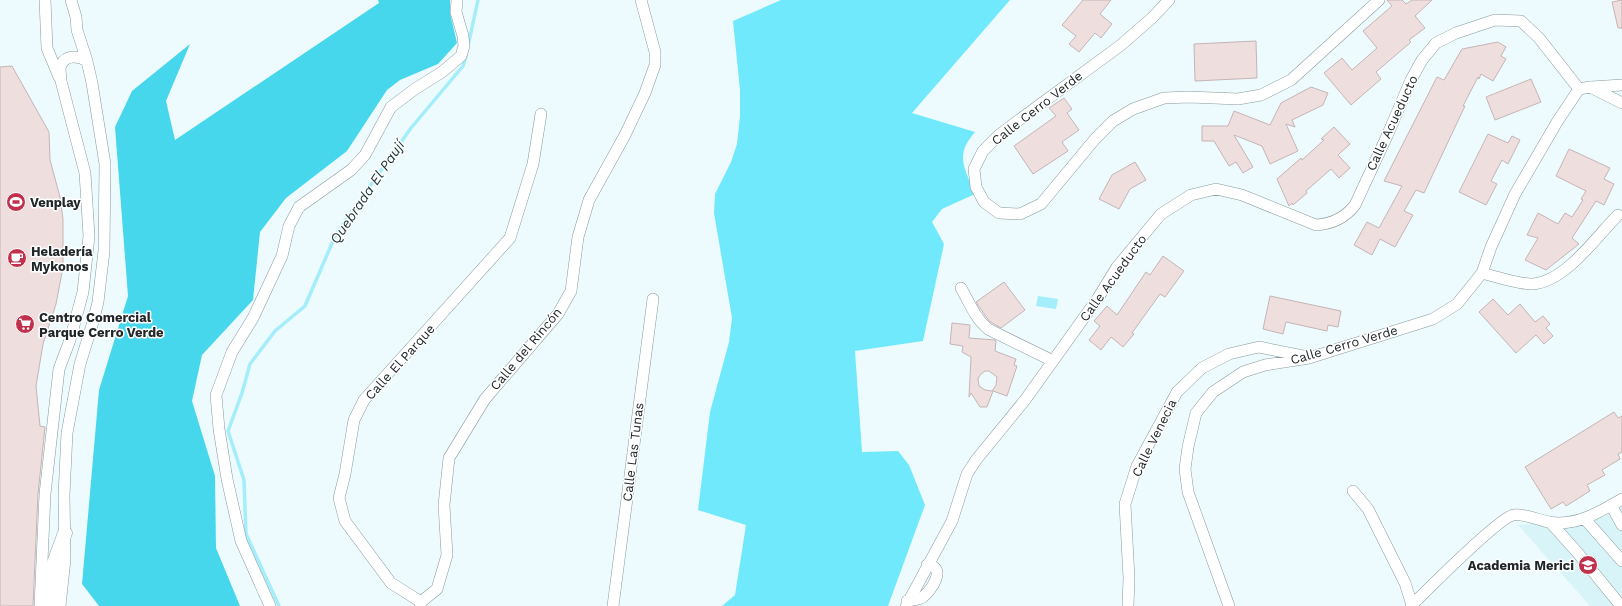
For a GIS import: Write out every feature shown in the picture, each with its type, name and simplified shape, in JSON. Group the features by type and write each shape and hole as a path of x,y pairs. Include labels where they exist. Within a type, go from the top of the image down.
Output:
{"main road":[{"path":"50,606 54,563 65,533"}],"street":[{"path":"40,606 45,494 59,369 70,340 84,292 89,236 84,173 61,81 47,48 45,0"},
{"path":"60,606 65,559 64,495 67,433 74,391 93,322 102,268 105,180 92,83 77,30 76,17 71,0"},
{"path":"270,606 241,541 227,480 219,429 216,395 232,352 253,318 282,256 289,226 299,207 351,170 364,155 391,107 415,89 442,72 461,56 464,46 463,36 456,12 457,0"},
{"name":"Calle del Rincón","path":"420,604 437,589 446,555 444,505 449,458 485,399 558,314 571,291 578,237 589,200 625,135 653,72 655,65 655,52 641,0"},
{"name":"Calle Cerro Verde","path":"1169,0 1152,18 1121,45 999,135 983,151 974,169 976,188 984,202 999,213 1020,214 1041,204 1094,139 1113,121 1133,109 1164,98 1188,96 1238,99 1260,95 1291,80 1380,0"},
{"name":"Calle Acueducto","path":"906,604 952,520 967,474 976,460 1025,400 1098,298 1117,267 1161,214 1191,195 1216,189 1242,195 1316,225 1327,224 1349,213 1355,205 1411,80 1422,60 1436,43 1456,33 1495,20 1521,22 1540,38 1584,88"},
{"path":"61,81 60,66 63,61 72,57 80,56 86,61"},
{"path":"1584,88 1622,84"},
{"path":"1584,88 1622,103"},
{"name":"Calle Cerro Verde","path":"1229,606 1188,492 1185,469 1188,447 1196,413 1213,392 1243,372 1265,365 1309,358 1433,319 1457,304 1482,273 1491,247 1515,194 1557,122 1584,88"},
{"name":"Calle El Parque","path":"420,604 391,583 345,522 339,498 345,474 354,420 364,400 510,238 533,164 541,114"},
{"path":"1482,273 1532,284 1544,281 1558,274 1571,264 1618,215"},
{"path":"961,288 981,323 988,329 1053,361"},
{"name":"Calle Las Tunas","path":"613,606 653,299"},
{"path":"70,340 86,343"},
{"name":"Calle Venecia","path":"1128,606 1129,578 1125,504 1137,466 1176,392 1202,368 1229,354 1259,347 1309,358"},
{"path":"1353,491 1368,509 1405,583 1412,605 1506,518 1514,515 1550,522 1568,523 1598,513 1622,498"},
{"path":"1611,505 1622,525"},
{"path":"1584,518 1622,561"},
{"path":"1550,522 1577,552 1621,606"},
{"path":"906,604 921,598 932,589 937,581 937,572 934,568 927,565"}],"shaded area":[{"path":"378,0 450,0 450,13 457,43 438,64 400,80 387,90 347,151 286,198 260,232 253,300 202,355 192,401 215,476 216,548 240,606 99,606 82,584 99,390 128,296 115,127 132,91 190,44 166,101 175,140 379,3"},
{"path":"781,0 1010,0 912,113 975,132 965,148 963,162 975,194 942,209 932,222 944,244 923,341 855,351 862,452 898,451 909,465 925,505 888,606 722,606 735,595 746,525 698,510 710,412 729,342 732,318 714,213 715,194 731,162 737,144 740,116 740,90 733,21"},
{"path":"1038,296 1058,299 1056,309 1036,306"},
{"name":"Academia Merici","path":"1622,506 1622,606 1590,606 1518,525 1604,517"}],"building":[{"path":"1083,0 1111,0 1100,14 1112,24 1101,38 1095,33 1079,52 1069,44 1076,36 1062,25"},
{"path":"1387,0 1402,0 1406,4 1412,0 1432,0 1415,16 1425,28 1409,40 1411,42 1376,72 1381,79 1351,105 1324,73 1342,58 1352,70 1377,48 1363,31 1392,6"},
{"path":"1622,0 1622,28 1618,28 1612,2"},
{"path":"1256,41 1257,78 1195,81 1194,44"},
{"path":"1498,42 1506,47 1501,56 1506,59 1493,81 1481,74 1479,79 1478,77 1463,106 1465,106 1424,193 1416,190 1404,211 1413,215 1395,247 1380,239 1372,255 1354,245 1367,222 1379,228 1402,186 1384,181 1437,77 1444,80 1462,49"},
{"name":"Centro Comercial Parque Cerro Verde","path":"12,66 49,132 50,160 60,197 63,219 63,267 56,304 43,344 36,386 40,426 45,427 38,494 33,606 0,606 0,67"},
{"path":"1531,79 1541,102 1495,120 1486,97"},
{"path":"1311,87 1328,93 1323,105 1292,120 1295,127 1286,124 1298,151 1270,164 1262,146 1234,135 1253,167 1243,173 1236,162 1229,166 1214,141 1202,141 1202,126 1228,126 1234,111 1270,125 1281,103"},
{"path":"1064,98 1072,109 1067,113 1079,130 1062,142 1068,151 1033,174 1014,146 1056,116 1049,108"},
{"path":"1334,127 1350,144 1338,155 1350,168 1339,178 1331,169 1306,191 1307,193 1293,205 1292,203 1289,206 1277,179 1301,158 1302,160 1324,140 1321,139"},
{"path":"1488,134 1508,143 1512,136 1520,140 1508,164 1502,160 1491,181 1497,184 1486,205 1459,192"},
{"path":"1569,149 1610,168 1604,179 1614,184 1604,205 1596,201 1572,238 1579,244 1546,270 1525,260 1538,238 1527,235 1538,213 1558,224 1565,213 1572,217 1583,200 1581,199 1586,191 1556,176"},
{"path":"1135,162 1146,180 1130,189 1119,209 1099,199 1112,175"},
{"path":"1163,256 1184,271 1165,297 1160,294 1132,333 1134,334 1123,347 1111,337 1101,350 1089,340 1100,326 1094,321 1107,306 1117,315 1146,272 1150,275"},
{"path":"1004,282 1025,310 1001,328 989,321 976,302"},
{"path":"1270,296 1341,311 1338,327 1328,325 1327,331 1286,322 1283,334 1263,329"},
{"path":"1493,299 1508,315 1520,304 1535,322 1543,316 1550,324 1546,328 1553,336 1544,344 1536,335 1516,353 1479,312"},
{"path":"952,323 970,325 969,338 995,340 995,351 1016,359 1014,365 1017,366 1007,396 993,391 987,407 980,407 971,393 969,397 971,357 962,352 963,346 950,344","holes":["985,371 989,371 997,377 996,385 992,391 985,390 979,386 978,379 980,375"]},
{"path":"1614,412 1618,418 1622,416 1622,452 1618,454 1620,459 1602,470 1605,475 1587,485 1590,491 1566,506 1563,502 1551,509 1525,467"}],"waterway":[{"name":"Quebrada El Paují","path":"468,46 478,0"},
{"name":"Quebrada El Paují","path":"279,606 246,534 244,480 228,431 242,393 250,364 275,331 305,306 336,234 411,128 463,66 466,56"}],"place":[{"name":"Venplay","path":"16,202"},
{"name":"Heladería Mykonos","path":"17,258"},
{"name":"Centro Comercial Parque Cerro Verde","path":"25,324"},
{"name":"Academia Merici","path":"1588,565"}]}
